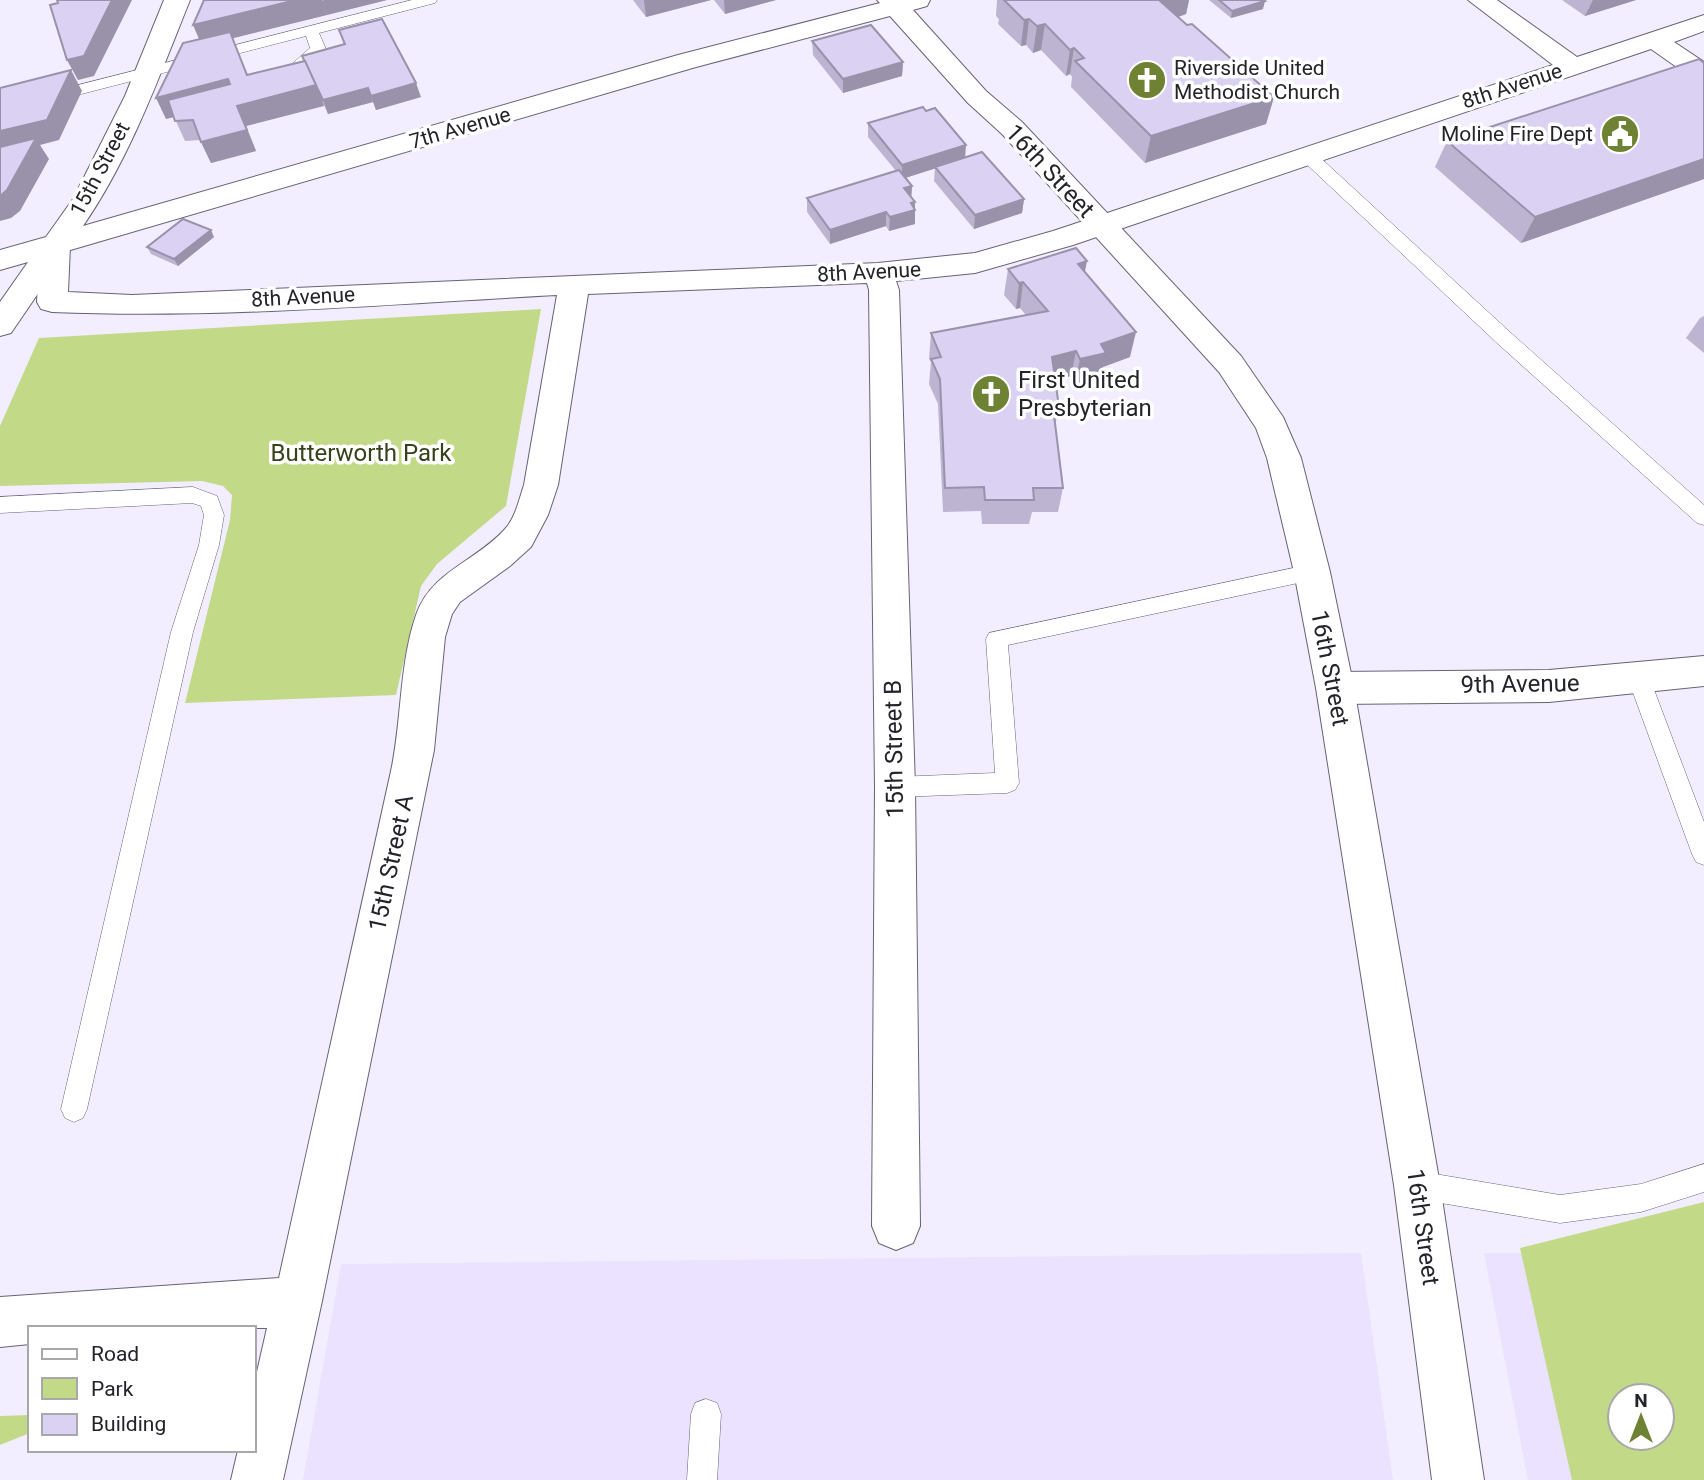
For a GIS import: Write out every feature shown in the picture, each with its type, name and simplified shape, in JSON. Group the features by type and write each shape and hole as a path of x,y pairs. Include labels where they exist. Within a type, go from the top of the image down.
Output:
{"street":[{"name":"15th Street","path":"0,325 86,201 138,96 177,0"},
{"path":"1481,0 1572,66"},
{"name":"16th Street","path":"903,2 977,97 1012,128 1230,364 1271,425 1294,491 1335,688 1417,1185 1458,1480"},
{"name":"7th Avenue","path":"0,260 687,61 903,2"},
{"name":"8th Avenue","path":"55,246 52,302 73,304 200,303 574,284 878,273 975,263 1101,225 1704,23"},
{"path":"1655,40 1704,74"},
{"name":"15th Street B","path":"878,273 884,290 895,787 896,1226"},
{"name":"15th Street A","path":"257,1480 298,1301 415,750 427,637 435,611 447,592 498,556 519,537 531,515 541,485 574,284"},
{"name":"9th Avenue","path":"1335,688 1549,686 1704,671"},
{"path":"0,1322 298,1301"}],"lane":[{"path":"0,110 430,0"},
{"path":"289,74 318,49 311,31"},
{"path":"1307,155 1504,338 1704,517"},
{"path":"0,505 193,495 210,501 215,515 209,545 182,632 74,1109"},
{"path":"895,787 1007,783 997,639 1312,572"},
{"path":"1639,679 1704,854"},
{"path":"1417,1185 1560,1209 1641,1198 1704,1178"},
{"path":"702,1480 706,1414"}],"shaded area":[{"path":"1361,1253 1393,1480 303,1480 341,1264"},
{"path":"1484,1253 1704,1254 1704,1480 1528,1480"}],"green space":[{"name":"Butterworth Park","path":"541,309 506,506 437,564 421,586 396,695 185,703 230,520 232,495 223,486 202,481 0,486 0,426 39,338"},
{"path":"1704,1202 1704,1480 1572,1480 1520,1248"},
{"path":"28,1415 28,1434 0,1445 0,1416"}],"building":[{"path":"57,0 112,0 84,56 67,60 50,5 58,3"},
{"path":"204,0 296,0 193,25"},
{"name":"Riverside United Methodist Church","path":"1004,0 1159,0 1187,25 1192,24 1274,97 1151,136 1075,61 1084,58 1074,48 1070,50 1045,24 1037,26 1029,19 1024,20"},
{"path":"1219,0 1263,0 1265,1 1232,11"},
{"path":"382,19 416,83 371,96 368,88 323,100 302,56 345,44 339,30"},
{"path":"871,25 903,62 843,79 812,41"},
{"path":"230,32 247,75 305,61 316,85 237,106 247,130 201,142 193,120 175,121 168,100 230,84 228,79 156,98 183,43"},
{"name":"Moline Fire Dept","path":"1699,59 1704,63 1704,159 1535,217 1447,141"},
{"path":"71,70 47,120 0,131 0,88"},
{"path":"923,107 926,111 935,108 966,145 902,165 868,123"},
{"path":"36,138 7,190 0,196 0,147"},
{"path":"982,152 1024,199 975,215 935,167"},
{"path":"899,170 912,186 904,188 915,202 911,203 915,210 890,217 886,212 830,230 807,198"},
{"path":"183,219 211,230 174,259 147,247"},
{"name":"First United Presbyterian","path":"1076,248 1087,261 1078,264 1136,332 1101,344 1106,353 1080,359 1076,351 1052,357 1059,407 1053,407 1063,488 1033,488 1034,500 985,500 984,487 945,488 940,379 931,359 941,357 931,333 1048,311 1008,269"}],"place":[{"name":"Riverside United Methodist Church","path":"1147,80"},
{"name":"Moline Fire Dept","path":"1620,134"},
{"name":"First United Presbyterian","path":"991,394"}]}
